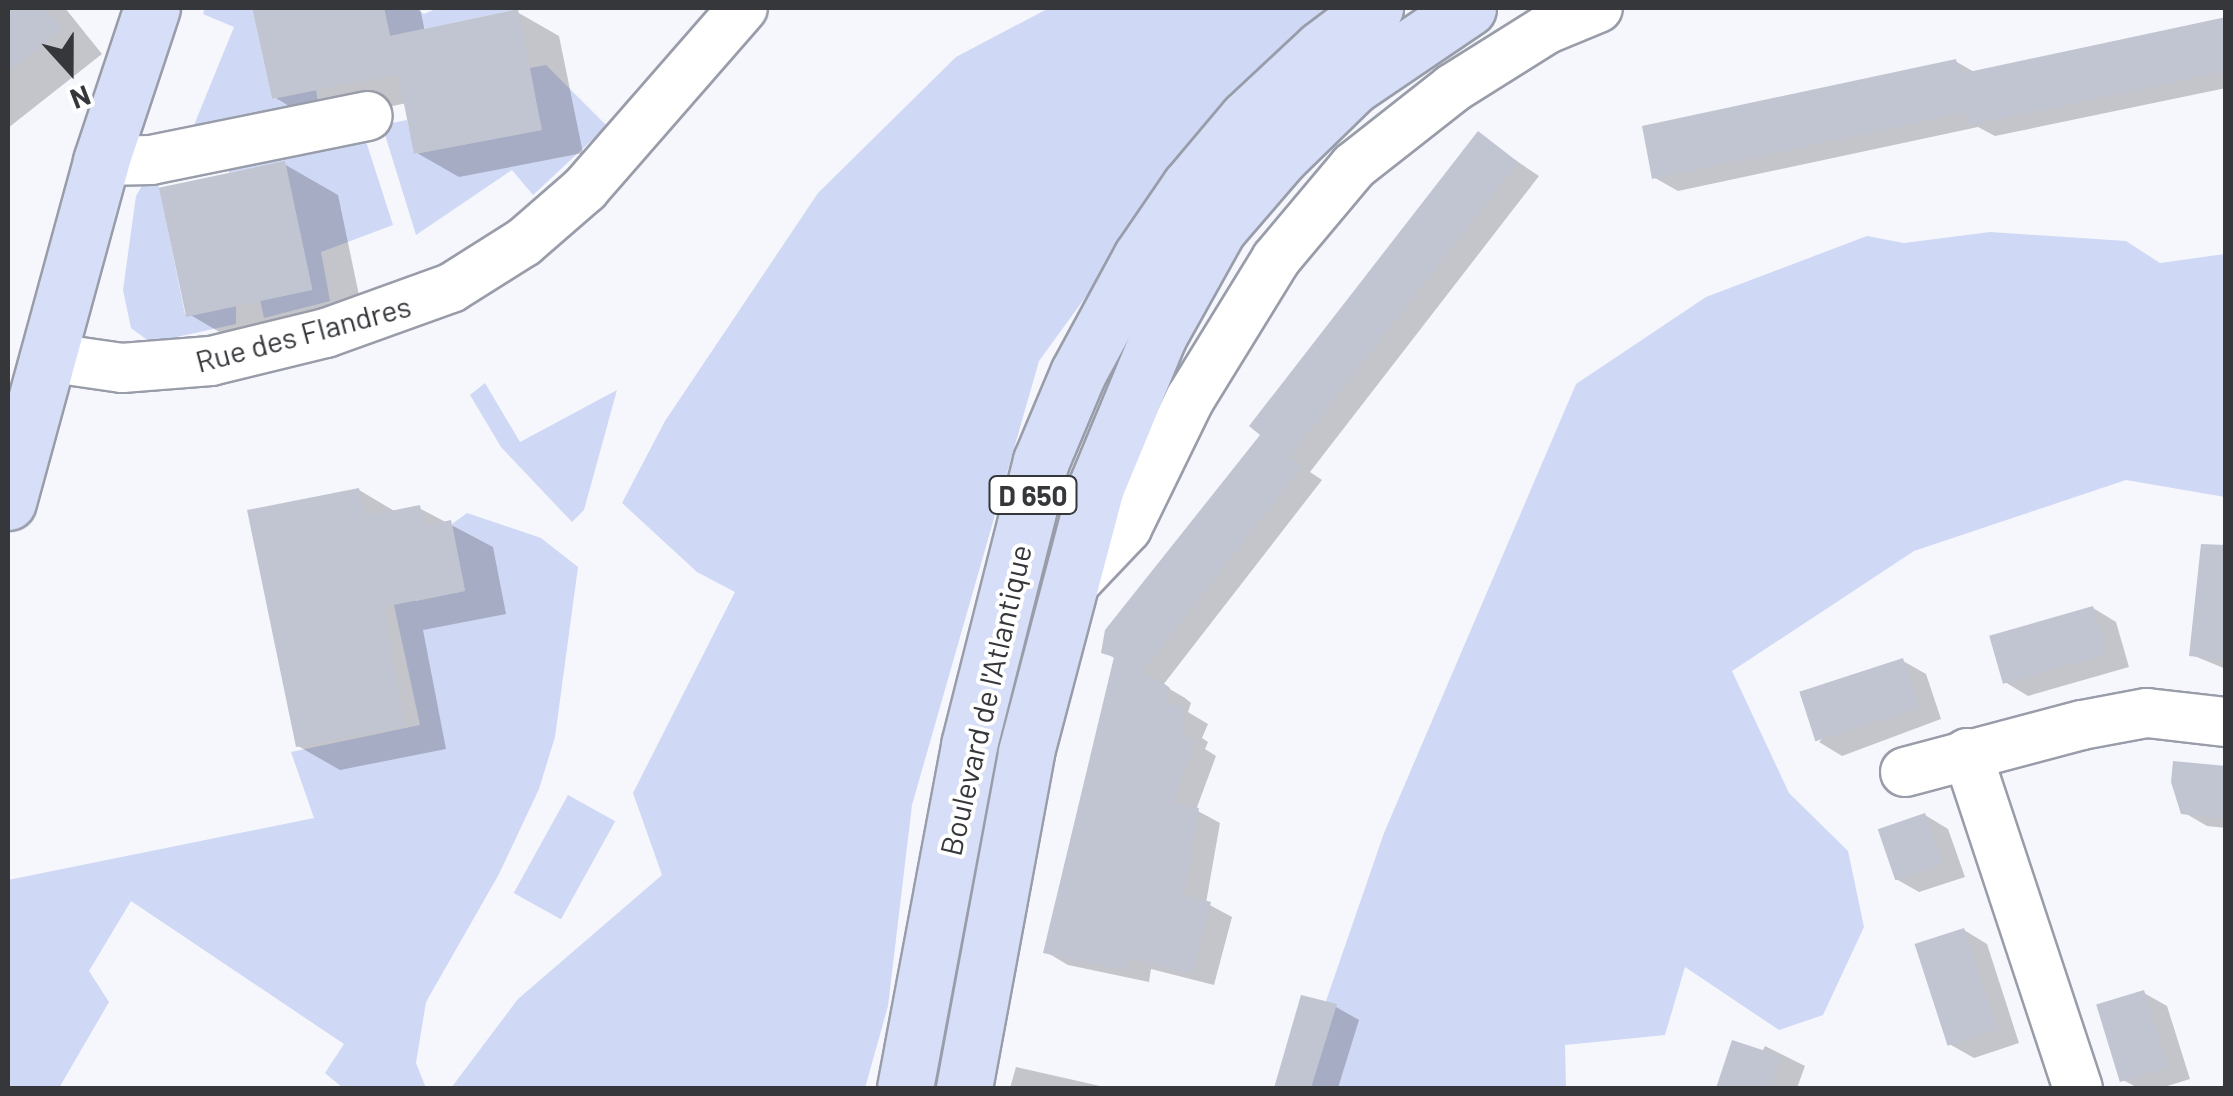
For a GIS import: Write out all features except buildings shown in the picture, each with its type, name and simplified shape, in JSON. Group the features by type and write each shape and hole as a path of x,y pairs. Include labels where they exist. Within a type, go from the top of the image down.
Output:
{"main road":[{"path":"8,502 101,161 152,8"},
{"name":"Boulevard de l'Atlantique","path":"905,1088 970,745 1041,460 1078,372 1141,256 1188,187 1247,118 1321,49 1374,8"},
{"name":"Boulevard de l'Atlantique","path":"964,1088 1026,752 1096,487 1133,394 1187,280 1218,230 1280,156 1354,86 1468,8"}],"street":[{"name":"Rue des Flandres","path":"46,357 122,368 212,362 326,334 451,288 524,242 586,190 743,8"},
{"name":"Boulevard de l'Atlantique","path":"1073,585 1127,528 1190,400 1266,275 1354,166 1453,88 1547,30 1598,8"},
{"path":"101,161 151,160 368,116"},
{"path":"1904,772 1967,753 2147,713 2226,722"},
{"path":"1967,753 2078,1088"}],"shaded area":[{"path":"205,8 252,8 272,99 316,90 319,108 192,130 234,27 203,14"},
{"path":"384,8 415,8 424,14 438,8 518,9 390,36"},
{"path":"1049,8 1344,8 1234,93 1039,361 912,805 888,1006 865,1088 451,1088 518,999 662,875 633,793 735,592 697,572 622,503 665,421 818,193 956,57"},
{"path":"546,65 607,126 533,195 512,170 416,235 382,125 407,120 415,154 541,130 530,68"},
{"path":"362,129 393,225 321,252 330,301 264,318 260,300 312,289 285,162 229,173 227,166"},
{"path":"147,177 159,187 185,314 236,305 236,324 163,340 146,339 131,328 123,290 136,196"},
{"path":"1990,232 2126,241 2160,263 2225,254 2225,497 2126,480 1914,551 1732,671 1789,793 1848,851 1864,927 1823,1015 1779,1030 1685,967 1665,1035 1565,1045 1566,1088 1296,1088 1384,833 1576,384 1706,297 1867,236 1904,243"},
{"path":"485,383 520,442 617,390 584,510 572,522 501,447 470,395"},
{"path":"467,513 541,538 578,567 555,737 539,789 499,874 426,1002 416,1063 426,1088 343,1088 325,1073 344,1044 131,901 89,971 109,1002 59,1088 8,1088 8,880 314,818 291,752 420,725 389,582 416,601 465,591 452,524"},
{"path":"568,795 615,821 561,919 514,893"}]}
